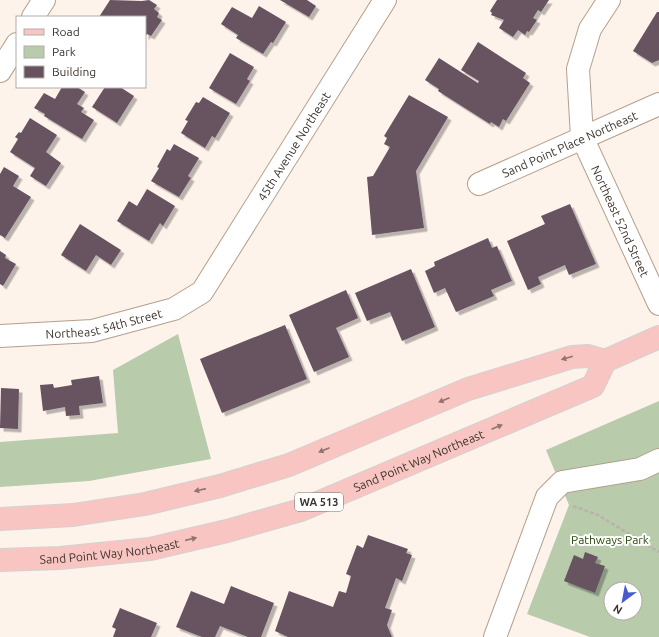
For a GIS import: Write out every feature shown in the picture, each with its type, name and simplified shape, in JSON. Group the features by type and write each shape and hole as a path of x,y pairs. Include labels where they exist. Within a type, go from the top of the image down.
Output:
{"main road":[{"path":"0,519 73,515 145,504 220,486 289,465 468,389 572,357 588,356 605,361 659,336"},
{"name":"Sand Point Way Northeast","path":"0,560 60,558 150,549 227,531 301,510 593,386 605,361"}],"street":[{"path":"34,16 44,0"},
{"name":"45th Avenue Northeast","path":"202,292 385,0"},
{"path":"582,137 578,69 590,29 609,0"},
{"path":"0,71 16,46"},
{"name":"Sand Point Place Northeast","path":"479,184 659,104"},
{"name":"Northeast 52nd Street","path":"582,137 659,304"},
{"name":"Northeast 54th Street","path":"0,336 92,331 174,309 202,292"},
{"path":"495,637 547,497 562,482 640,469 659,460"}],"path":[{"path":"547,497 598,515 659,552"}],"green space":[{"path":"178,334 211,459 89,481 0,487 0,442 118,433 113,370"},
{"name":"Pathways Park","path":"659,401 659,637 590,637 527,614 569,505 546,450"}],"building":[{"path":"110,0 149,0 157,5 154,9 159,13 157,17 162,20 151,36 147,34 146,36 146,16 100,16"},
{"path":"280,0 307,0 316,6 309,17"},
{"path":"497,0 549,0 541,12 538,10 533,18 537,20 529,32 527,31 525,35 518,30 513,37 499,28 504,20 491,15 492,13 490,11"},
{"path":"259,6 286,22 273,43 271,42 263,54 236,38 238,35 221,24 232,7 252,18"},
{"path":"657,12 659,12 659,60 652,63 633,51"},
{"path":"478,42 526,73 523,78 530,83 506,121 503,119 499,127 491,122 490,124 438,91 439,89 425,80 439,58 478,83 479,81 461,70"},
{"path":"230,53 254,67 247,79 250,81 236,104 209,88"},
{"path":"61,88 79,88 85,92 77,104 84,108 81,112 94,120 82,139 44,116 45,114 34,108 44,93 55,99"},
{"path":"104,88 122,88 134,96 117,123 92,107"},
{"path":"409,95 448,117 416,171 424,228 372,235 367,177 373,176 390,147 384,144 387,138 384,136"},
{"path":"203,97 230,113 215,138 212,136 205,148 181,133 188,121 185,120 196,102 199,103"},
{"path":"30,118 57,135 46,152 61,163 46,186 30,176 35,168 10,152 18,139 15,137 19,132 21,133"},
{"path":"174,144 199,158 188,176 191,178 179,197 151,181 159,168 157,167 167,149 170,151"},
{"path":"4,167 19,176 13,186 31,197 5,238 0,235 0,174"},
{"path":"147,189 175,206 163,226 160,223 149,241 117,221 129,201 137,206"},
{"path":"570,204 596,264 569,275 565,265 538,277 541,284 528,290 507,241 545,224 541,216"},
{"path":"80,224 121,250 111,265 96,255 86,271 61,255"},
{"path":"488,238 492,248 497,246 512,281 491,290 494,296 456,312 445,288 434,293 425,271 435,266 434,262"},
{"path":"0,251 6,255 5,258 16,264 3,286 0,284"},
{"path":"411,269 435,327 402,341 390,312 367,321 355,293"},
{"path":"346,290 358,318 336,328 349,357 314,372 289,315"},
{"path":"285,325 307,379 222,413 200,359"},
{"path":"99,376 103,403 79,406 80,415 66,416 65,407 43,411 40,385 53,384 54,388 72,385 71,380"},
{"path":"1,388 19,389 18,429 0,428"},
{"path":"368,535 408,549 406,553 412,555 402,581 396,578 385,608 392,610 387,625 392,637 288,637 275,631 289,591 333,607 339,591 346,593 351,576 346,574 357,545 363,548"},
{"path":"585,552 598,557 595,563 605,566 595,593 564,581 574,555 583,559"},
{"path":"231,586 274,603 261,637 248,637 220,626 215,637 202,637 176,627 191,591 224,604"},
{"path":"120,608 157,623 151,637 113,637 116,629 112,627"}]}
